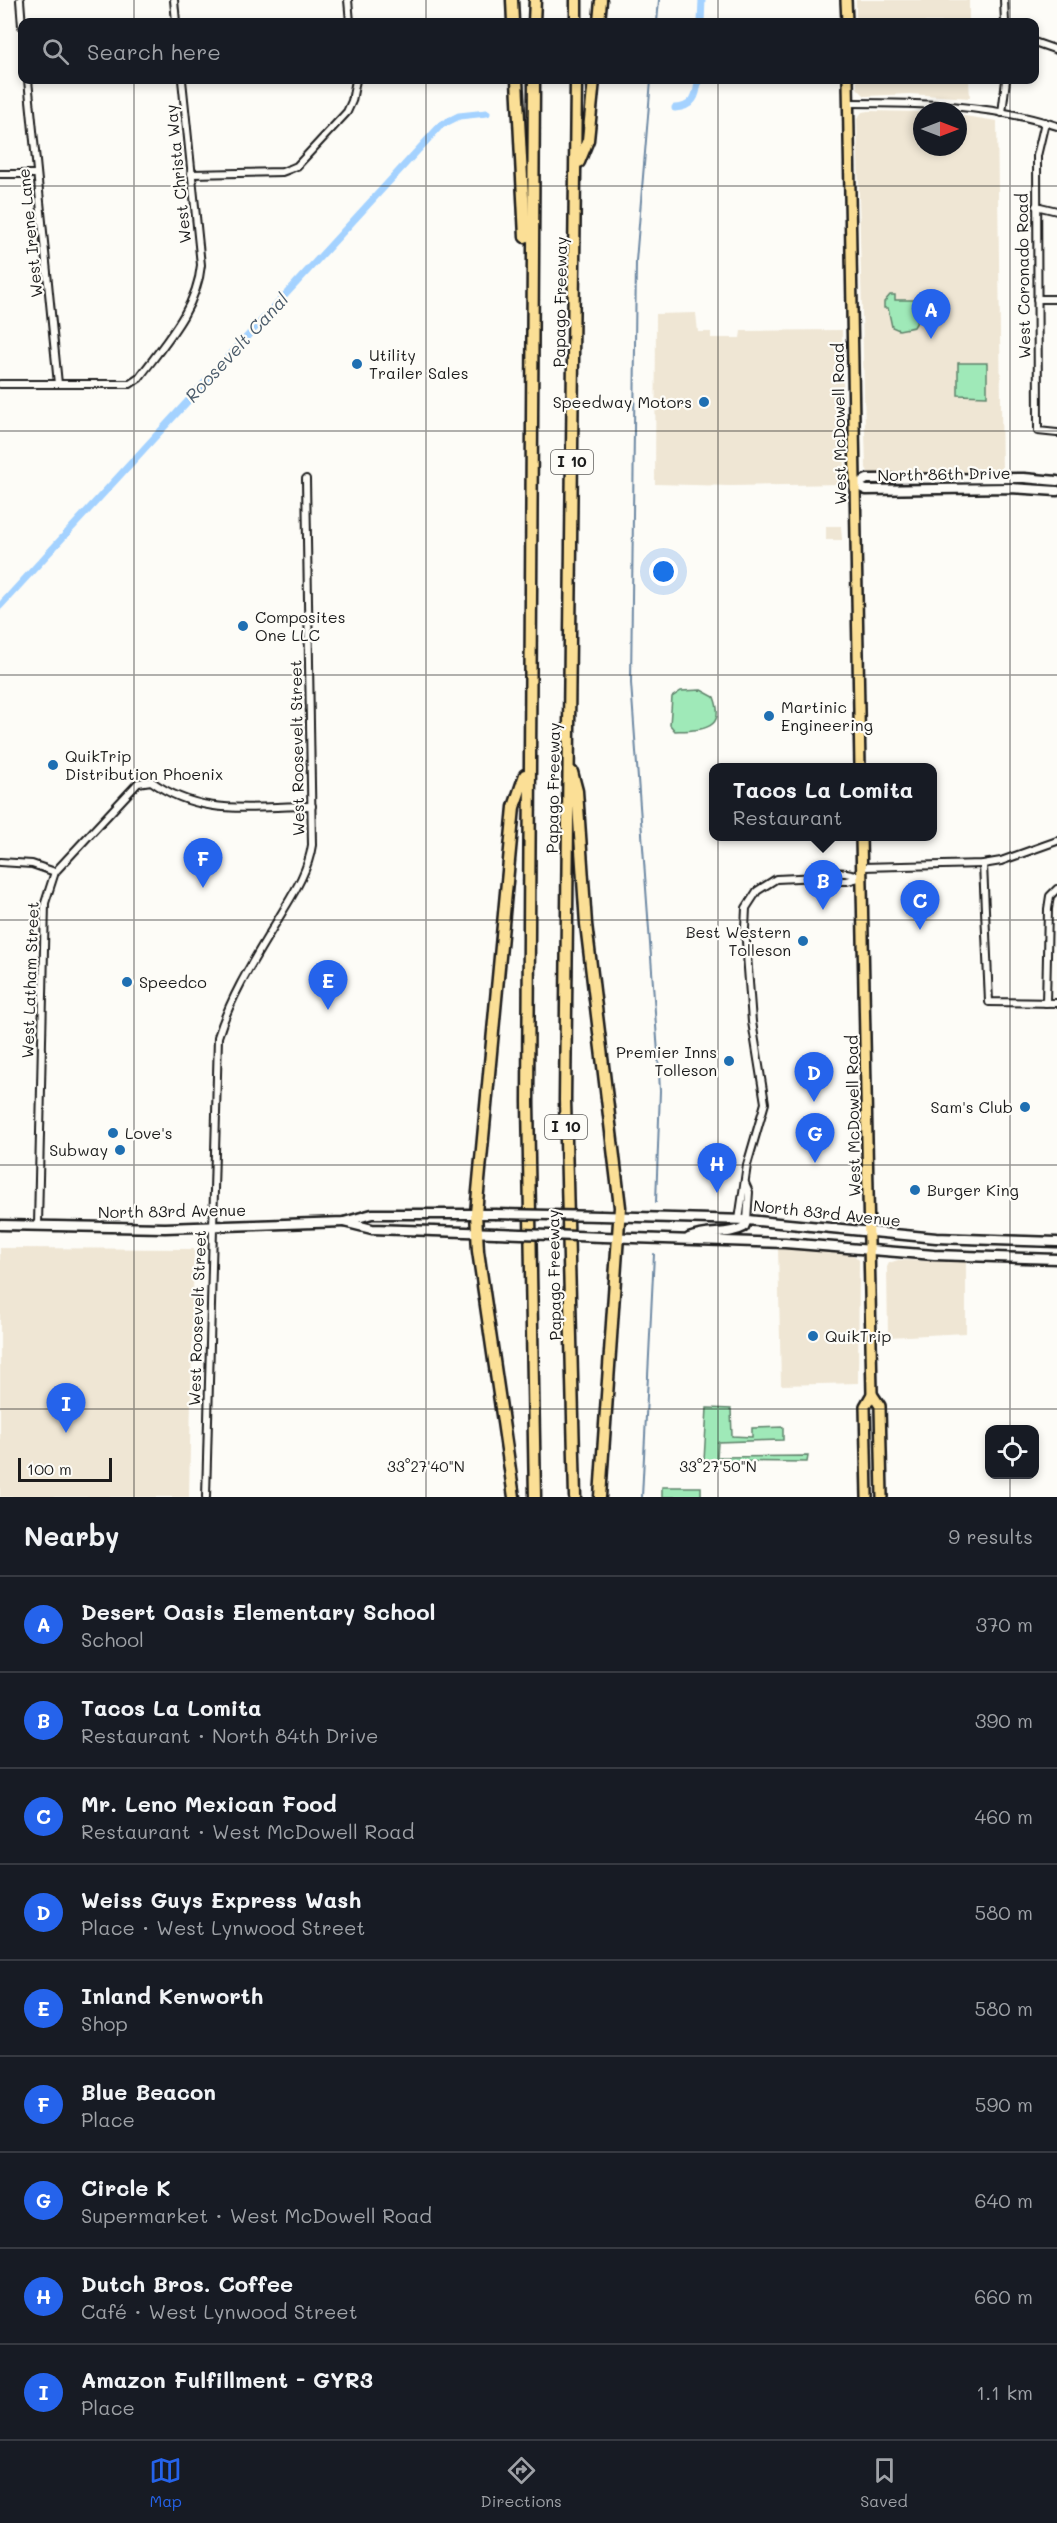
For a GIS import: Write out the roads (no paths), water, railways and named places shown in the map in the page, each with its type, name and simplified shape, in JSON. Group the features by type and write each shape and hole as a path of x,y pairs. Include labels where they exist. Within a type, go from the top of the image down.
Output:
{"highway":[{"path":"512,0 513,18"},
{"path":"534,18 535,0"},
{"path":"576,0 576,18"},
{"path":"599,18 601,0"},
{"path":"517,84 521,182 531,301"},
{"name":"Papago Freeway","path":"534,84 528,1102 535,1497"},
{"name":"Papago Freeway","path":"575,1497 565,1100 576,84"},
{"path":"576,168 588,140 594,84"},
{"path":"569,757 577,791 586,924 620,1217 600,1497"},
{"path":"514,1497 476,1213 514,807 529,766"}],"main road":[{"path":"846,0 847,18"},
{"name":"West McDowell Road","path":"848,84 860,763"},
{"name":"North 86th Drive","path":"856,485 867,479 1057,481"},
{"path":"1034,489 1035,479"},
{"name":"North 86th Drive","path":"856,485 866,490 1034,489 1057,491"},
{"name":"West McDowell Road","path":"861,841 871,1250 872,1394 865,1406 867,1497"},
{"name":"North 83rd Avenue","path":"0,1225 213,1226 344,1222 372,1214 476,1213 743,1220 946,1239 1057,1242"},
{"path":"686,1239 701,1233 737,1230 744,1227 743,1220"},
{"name":"North 83rd Avenue","path":"344,1222 372,1229 785,1243 956,1256 1057,1258"},
{"name":"West McDowell Road","path":"872,1394 880,1406 882,1497"}],"street":[{"path":"20,0 21,18"},
{"path":"174,0 176,18"},
{"path":"348,0 350,18"},
{"path":"1004,0 1005,18"},
{"path":"1039,43 1057,50"},
{"name":"West Irene Lane","path":"28,84 58,384"},
{"name":"West Christa Way","path":"0,384 130,384 138,378 193,300 199,283 201,265 182,84"},
{"path":"191,174 282,172 297,166 347,112 355,84"},
{"path":"1002,113 1006,84"},
{"path":"848,103 935,103 1002,113 1057,126"},
{"name":"West Coronado Road","path":"1045,122 1037,148 1038,431 1057,433"},
{"path":"0,174 37,174"},
{"path":"1036,206 1057,212"},
{"path":"1037,299 1057,300"},
{"name":"West Roosevelt Street","path":"206,1497 218,1037 230,1004 307,866 312,845 306,479"},
{"name":"West Latham Street","path":"38,1225 45,903 55,872 138,783 151,781 173,796 207,806 312,806"},
{"path":"743,1220 749,1192 745,1182 750,1155 765,1103 753,1037 744,928 746,908 751,897 764,885 776,879 820,877 830,881 847,881 862,872 983,864 1001,861 1057,841"},
{"path":"0,862 32,864 55,872"},
{"path":"983,864 989,1002 1057,1003"},
{"path":"1046,1003 1050,896 1057,889"}],"waterway":[{"path":"657,18 659,0"},
{"name":"Roosevelt Canal","path":"701,18 702,0"},
{"path":"651,84 636,261 631,683 660,1091 656,1202"},
{"name":"Roosevelt Canal","path":"675,108 693,100 698,84"},
{"name":"Roosevelt Canal","path":"0,606 441,125 459,116 487,113"},
{"path":"642,1497 654,1254"}],"place":[{"name":"Desert Oasis Elementary School","path":"931,339"},
{"name":"Utility Trailer Sales","path":"357,364"},
{"name":"Speedway Motors","path":"704,402"},
{"name":"Composites One LLC","path":"243,626"},
{"name":"Martinic Engineering","path":"769,716"},
{"name":"QuikTrip Distribution Phoenix","path":"53,765"},
{"name":"Blue Beacon","path":"203,888"},
{"name":"Tacos La Lomita","path":"823,910"},
{"name":"Mr. Leno Mexican Food","path":"920,930"},
{"name":"Best Western Tolleson","path":"803,941"},
{"name":"Speedco","path":"127,982"},
{"name":"Inland Kenworth","path":"328,1010"},
{"name":"Premier Inns Tolleson","path":"729,1061"},
{"name":"Weiss Guys Express Wash","path":"814,1102"},
{"name":"Sam's Club","path":"1025,1107"},
{"name":"Love's","path":"113,1133"},
{"name":"Subway","path":"120,1150"},
{"name":"Circle K","path":"815,1163"},
{"name":"Burger King","path":"915,1190"},
{"name":"Dutch Bros. Coffee","path":"717,1193"},
{"name":"QuikTrip","path":"813,1336"},
{"name":"Amazon Fulfillment - GYR3","path":"66,1433"}]}
